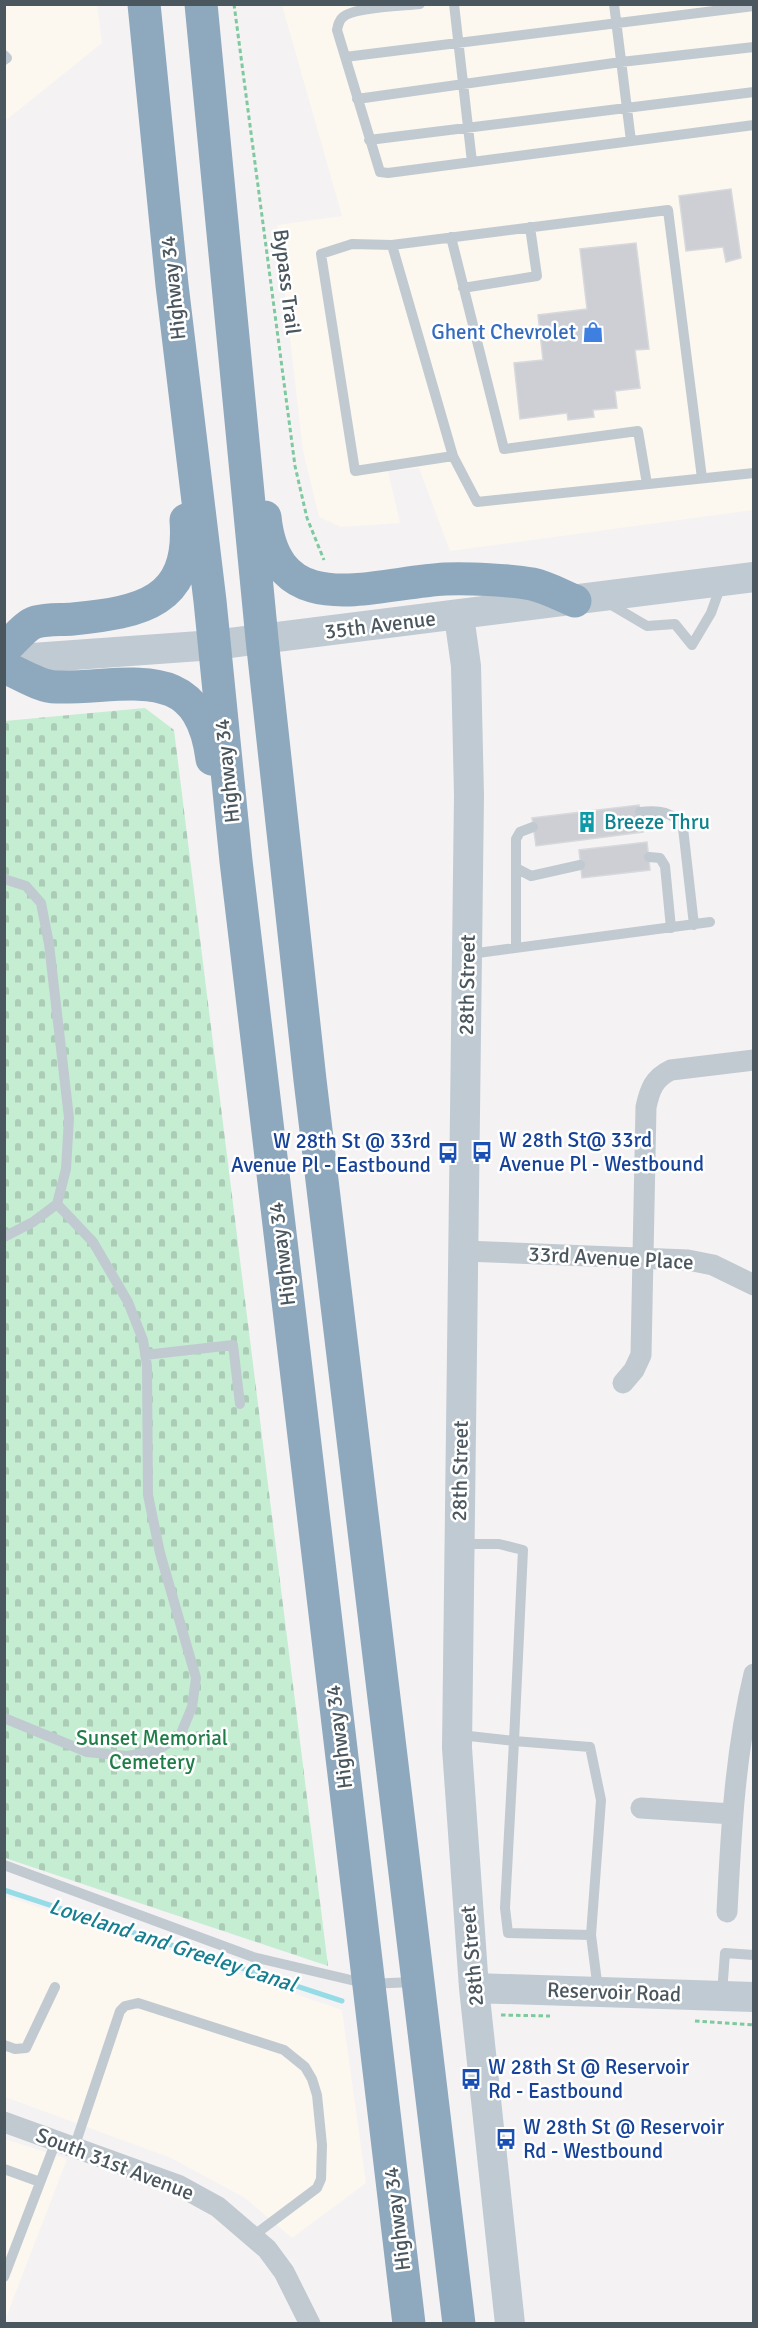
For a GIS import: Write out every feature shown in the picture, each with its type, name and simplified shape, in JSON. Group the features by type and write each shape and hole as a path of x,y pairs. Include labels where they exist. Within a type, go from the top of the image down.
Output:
{"highway":[{"name":"Highway 34","path":"144,4 172,285 214,645 236,861 409,2324"},
{"path":"201,4 262,639 311,1092 420,1982 459,2324"},
{"path":"212,120 225,129 266,529 271,549 283,569 316,589 337,591 447,579 533,584 587,599"},
{"path":"4,649 33,622 135,610 156,600 172,584 180,571 187,534 170,312 172,285"},
{"path":"4,667 53,687 142,682 180,694 208,733 221,830 236,861"}],"street":[{"name":"35th Avenue","path":"4,660 214,645 459,616 753,577"},
{"name":"28th Street","path":"459,616 466,666 469,795 457,1734 474,1988 510,2324"},
{"path":"623,1383 634,1370 641,1354 646,1107 649,1092 660,1075 670,1070 753,1060"},
{"name":"33rd Avenue Place","path":"464,1251 688,1260 713,1265 753,1285"},
{"path":"728,1911 732,1814 743,1719 753,1674"},
{"path":"641,1808 732,1814"},
{"name":"Reservoir Road","path":"474,1988 598,1990 753,1997"},
{"name":"South 31st Avenue","path":"4,2122 196,2193 218,2207 253,2236 284,2272 310,2324"}],"lane":[{"path":"420,4 355,12 341,18 337,30 380,172 388,173 753,125"},
{"path":"454,4 471,162"},
{"path":"615,4 631,141"},
{"path":"345,57 753,6"},
{"path":"357,99 621,62 753,47"},
{"path":"4,55 7,58 4,60"},
{"path":"369,140 753,92"},
{"path":"453,456 355,471 321,254 352,244 392,245 668,210 702,478"},
{"path":"463,288 537,276 530,227"},
{"path":"451,237 504,449 638,431 647,484"},
{"path":"392,245 453,456 477,502 753,473"},
{"path":"587,599 647,626 675,624 692,645 711,613 722,582"},
{"path":"640,812 663,812 676,816 683,828 694,925"},
{"path":"516,948 516,839 520,832 533,827"},
{"path":"649,857 660,858 665,866 671,928"},
{"path":"516,868 531,876 580,865"},
{"path":"4,879 26,886 42,903 49,944 69,1118 66,1169 57,1204 33,1222 4,1237"},
{"path":"467,955 710,922"},
{"path":"4,1718 87,1752 127,1756 156,1751 180,1736 192,1707 196,1678 160,1552 148,1495 143,1340 128,1302 93,1242 57,1204"},
{"path":"145,1355 233,1345 240,1404"},
{"path":"459,1544 499,1544 523,1550 505,1908 508,1933 591,1935"},
{"path":"457,1734 590,1747 601,1800 591,1935 598,1990"},
{"path":"4,1865 253,1957 368,1984 420,1982"},
{"path":"722,1995 725,1953 753,1955"},
{"path":"4,2045 15,2049 26,2048 55,1987"},
{"path":"4,2277 40,2182 65,2144 120,2011 125,2006 138,2003 284,2050 305,2067 317,2095 323,2172 316,2188 253,2236"},
{"path":"4,2169 40,2182"}],"path":[{"name":"Bypass Trail","path":"234,4 294,466 307,518 324,560"}],"shaded area":[{"path":"5,5 97,5 102,43 5,121"},
{"path":"282,5 753,5 753,510 450,551 419,468 388,471 400,523 341,527 319,517 303,451 277,225 342,216"},
{"path":"4,1896 126,1935 342,2010 366,2183 292,2238 245,2198 171,2158 5,2097"},
{"path":"5,2139 67,2159 4,2323"}],"green space":[{"name":"Sunset Memorial Cemetery","path":"145,708 174,730 328,1966 5,1858 5,721"}],"building":[{"path":"731,189 741,258 726,262 723,247 686,251 679,196"},
{"name":"Ghent Chevrolet","path":"636,243 649,349 635,350 640,388 615,391 617,408 593,410 594,417 568,420 567,413 520,419 514,363 543,360 538,315 587,309 580,249"},
{"name":"Breeze Thru","path":"639,805 643,832 536,846 532,818"},
{"path":"647,842 650,870 582,878 579,850"}],"waterway":[{"name":"Loveland and Greeley Canal","path":"4,1890 342,2001"}],"place":[{"name":"Ghent Chevrolet","path":"593,332"},
{"name":"Breeze Thru","path":"587,822"},
{"name":"W 28th St@ 33rd Avenue Pl - Westbound","path":"482,1152"},
{"name":"W 28th St @ 33rd Avenue Pl - Eastbound","path":"448,1153"},
{"name":"W 28th St @ Reservoir Rd - Eastbound","path":"471,2079"},
{"name":"W 28th St @ Reservoir Rd - Westbound","path":"506,2139"}]}
